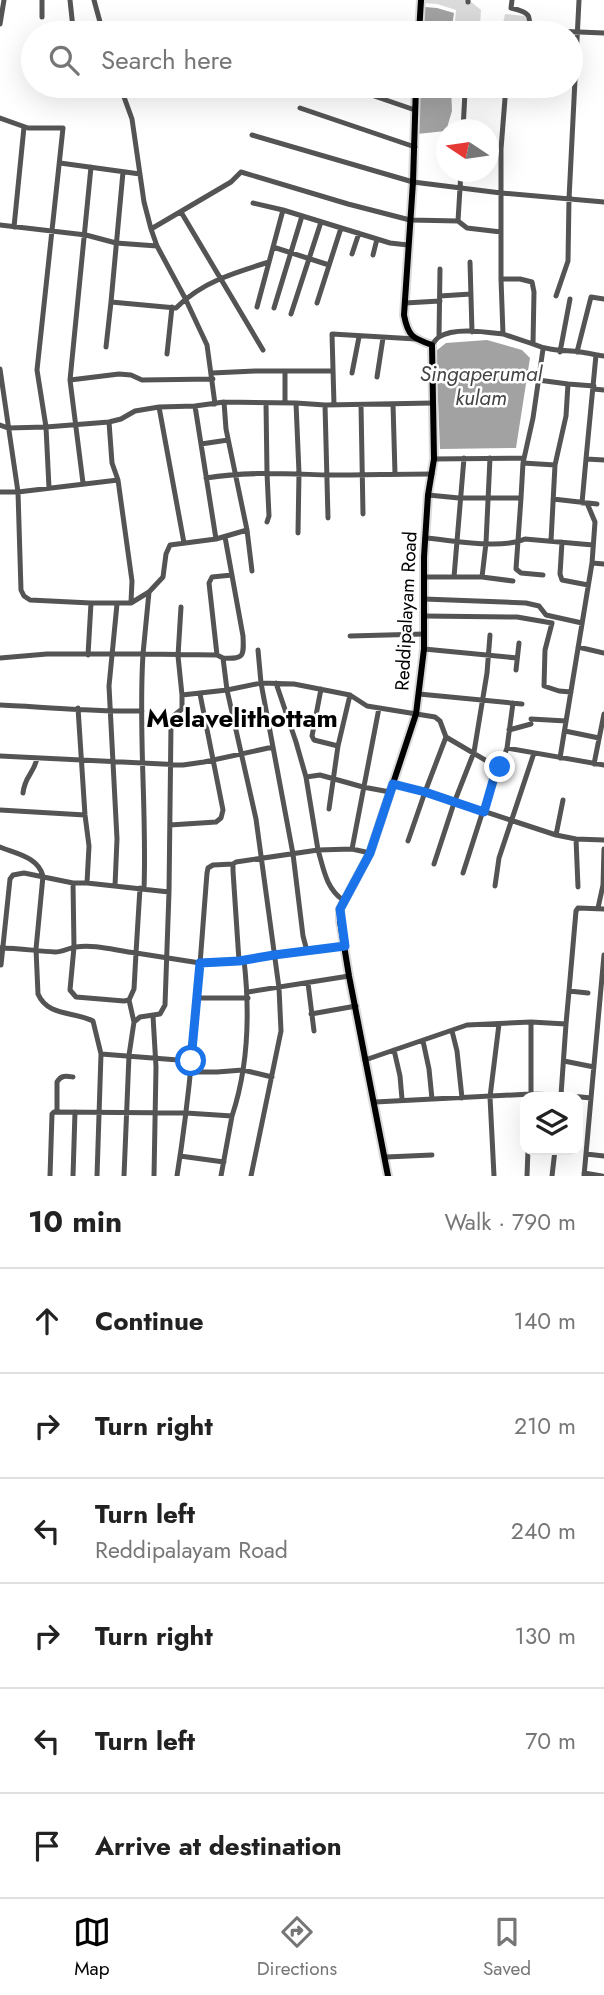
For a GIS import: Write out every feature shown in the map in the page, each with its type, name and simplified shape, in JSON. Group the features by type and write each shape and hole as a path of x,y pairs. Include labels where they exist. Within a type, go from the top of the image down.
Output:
{"main road":[{"path":"420,21 421,0"},
{"path":"416,98 404,315 407,331 416,339 432,345"},
{"name":"Reddipalayam Road","path":"388,1176 357,1006 349,976 340,909 370,853 416,714 424,649 425,538 434,458 432,345"}],"street":[{"path":"0,24 4,0"},
{"path":"42,0 42,17"},
{"path":"70,0 72,21"},
{"path":"94,0 100,21"},
{"path":"512,0 511,9 528,14 530,21"},
{"path":"578,21 579,0"},
{"path":"583,32 604,33"},
{"path":"124,98 132,119 144,201 151,229 157,246 208,345 215,404"},
{"path":"381,98 415,110"},
{"path":"464,119 465,98"},
{"path":"503,334 501,149 505,98"},
{"path":"556,296 568,261 574,98"},
{"path":"300,108 415,147"},
{"path":"0,118 24,127 63,128 37,370 46,427 48,488"},
{"path":"14,227 24,127"},
{"path":"252,135 413,182 604,202"},
{"path":"60,163 140,174"},
{"path":"83,483 71,380 92,167"},
{"path":"106,347 123,172"},
{"path":"151,229 231,182 241,172 410,220 458,221 467,228 501,232"},
{"path":"458,221 460,182"},
{"path":"253,203 390,243 408,245"},
{"path":"257,307 283,210"},
{"path":"181,212 263,350"},
{"path":"274,308 302,216"},
{"path":"290,314 321,222"},
{"path":"0,225 86,235 116,243 157,246"},
{"path":"317,303 341,228"},
{"path":"352,254 359,233"},
{"path":"373,255 377,239"},
{"path":"274,247 329,265"},
{"path":"111,302 176,308 185,298 220,277 270,262"},
{"path":"470,262 472,331"},
{"path":"439,337 440,269"},
{"path":"501,279 532,282 533,344"},
{"path":"405,303 471,294"},
{"path":"577,352 591,297 604,299"},
{"path":"560,352 570,299"},
{"path":"167,354 172,307"},
{"path":"432,345 439,337 472,331 503,334 543,349 604,356"},
{"path":"334,405 332,334 416,339"},
{"path":"352,373 359,337"},
{"path":"377,377 383,338"},
{"path":"543,349 524,461 517,542 517,571 543,575"},
{"path":"559,758 592,563 595,522 585,503 586,459 596,355"},
{"path":"0,369 18,492 21,590 30,600 131,603 149,592 163,577 170,545 216,539 247,530"},
{"path":"71,380 119,374 142,380 285,371 333,371"},
{"path":"285,371 285,403"},
{"path":"538,380 604,390"},
{"path":"551,541 555,465 566,416 568,384"},
{"path":"0,425 8,428 46,427 109,422 135,411 224,402 325,405 433,403"},
{"path":"224,402 228,440 247,530 252,571"},
{"path":"266,403 267,522"},
{"path":"296,403 299,533"},
{"path":"393,404 395,474"},
{"path":"325,405 328,518"},
{"path":"361,405 363,514"},
{"path":"159,407 184,543"},
{"path":"195,407 216,539"},
{"path":"109,422 112,463 118,480 132,581 131,603"},
{"path":"201,444 228,440"},
{"path":"434,458 490,458 555,465"},
{"path":"454,577 464,458"},
{"path":"482,578 490,458"},
{"path":"586,459 604,460"},
{"path":"206,478 267,472 327,475 432,474"},
{"path":"0,492 118,480"},
{"path":"428,495 521,498"},
{"path":"553,499 597,504"},
{"path":"595,522 604,523"},
{"path":"0,658 47,654 143,654 238,659 244,651 225,537"},
{"path":"425,538 486,543 517,542 525,539 593,545"},
{"path":"562,542 562,580 588,585"},
{"path":"592,563 604,564"},
{"path":"232,575 212,577 209,583 220,656 256,819 279,989 281,1031 251,1176"},
{"path":"424,577 513,581"},
{"path":"124,1176 129,1055 134,1022 130,1000 134,989 146,844 141,688 149,592"},
{"path":"424,599 526,603 539,606 544,614 553,620"},
{"path":"88,654 91,603"},
{"path":"115,886 117,839 109,673 117,604"},
{"path":"134,1022 140,1017 160,1014 165,1005 171,725 172,717 182,709 178,656 181,607"},
{"path":"424,616 517,617 582,623"},
{"path":"553,620 545,650 544,686 571,692"},
{"path":"350,636 424,634"},
{"path":"434,864 474,752 487,673 490,635"},
{"path":"516,670 519,643"},
{"path":"578,647 604,653"},
{"path":"424,649 517,658"},
{"path":"258,650 261,683 285,801 307,951"},
{"path":"182,695 261,683 294,684 350,695 367,706 435,717 440,721 446,737 497,767"},
{"path":"276,683 306,776 318,849 328,886 343,900"},
{"path":"321,689 312,736 314,740 338,747"},
{"path":"170,825 216,822 221,818 223,810 200,694"},
{"path":"419,694 522,704"},
{"path":"329,809 338,747 350,695"},
{"path":"463,873 497,767 502,765 513,704"},
{"path":"0,705 109,712 142,711"},
{"path":"78,708 89,846 87,883"},
{"path":"352,849 379,708"},
{"path":"594,764 604,714"},
{"path":"509,730 531,722 566,721"},
{"path":"565,732 599,738"},
{"path":"408,841 446,737"},
{"path":"0,756 183,765 273,747"},
{"path":"507,748 604,765"},
{"path":"495,886 499,858 534,753"},
{"path":"23,793 24,780 35,767 37,758"},
{"path":"306,776 320,775 390,792"},
{"path":"393,784 556,835 604,840"},
{"path":"556,835 563,800"},
{"path":"0,810 85,815"},
{"path":"576,839 578,887"},
{"path":"0,847 36,862 41,867 43,876 36,949 38,994 41,1000 45,1006 93,1021 101,1054 97,1176"},
{"path":"177,1176 198,998 208,868 213,865 318,849 352,849 370,853"},
{"path":"561,1092 576,911 582,907 601,909 604,849"},
{"path":"221,1176 248,1034 248,995 233,864"},
{"path":"1,965 10,879 13,874 169,892"},
{"path":"73,883 73,995 130,1000"},
{"path":"1,948 55,952 74,947 97,947 200,963 242,961 345,946"},
{"path":"602,1176 584,1175 604,954"},
{"path":"198,998 248,995 349,976"},
{"path":"308,983 314,1031"},
{"path":"569,991 588,993"},
{"path":"311,1014 357,1006"},
{"path":"153,1016 156,1112 154,1176"},
{"path":"365,1060 467,1026 531,1021 566,1024"},
{"path":"531,1021 531,1092"},
{"path":"494,1176 490,1097 499,1024"},
{"path":"452,1031 462,1098"},
{"path":"423,1041 432,1099"},
{"path":"394,1050 402,1100"},
{"path":"101,1054 191,1061"},
{"path":"564,1061 594,1067"},
{"path":"190,1072 243,1070 272,1077"},
{"path":"57,1111 57,1082 63,1076 73,1077"},
{"path":"374,1102 520,1096"},
{"path":"583,1097 591,1098"},
{"path":"50,1176 52,1114 57,1111 232,1116"},
{"path":"73,1176 75,1112"},
{"path":"586,1154 604,1156"},
{"path":"386,1157 432,1155"},
{"path":"527,1176 528,1155"},
{"path":"552,1176 554,1155"},
{"path":"180,1156 224,1162"}],"shaded area":[{"path":"423,0 469,0 481,10 480,21 455,21 456,10 423,3"},
{"path":"505,14 525,16 528,21 504,21"}],"water":[{"path":"425,7 454,13 453,21 424,21"},
{"path":"419,98 451,98 450,119 436,119 436,132 417,134"},
{"name":"Singaperumal kulam","path":"487,340 522,350 530,358 516,448 440,449 436,351 446,343"}],"district":[{"name":"Melavelithottam","path":"242,718"}],"route":[{"path":"191,1061 200,963 239,961 345,946 340,909 370,853 393,784 484,812 497,767 500,767"}]}
